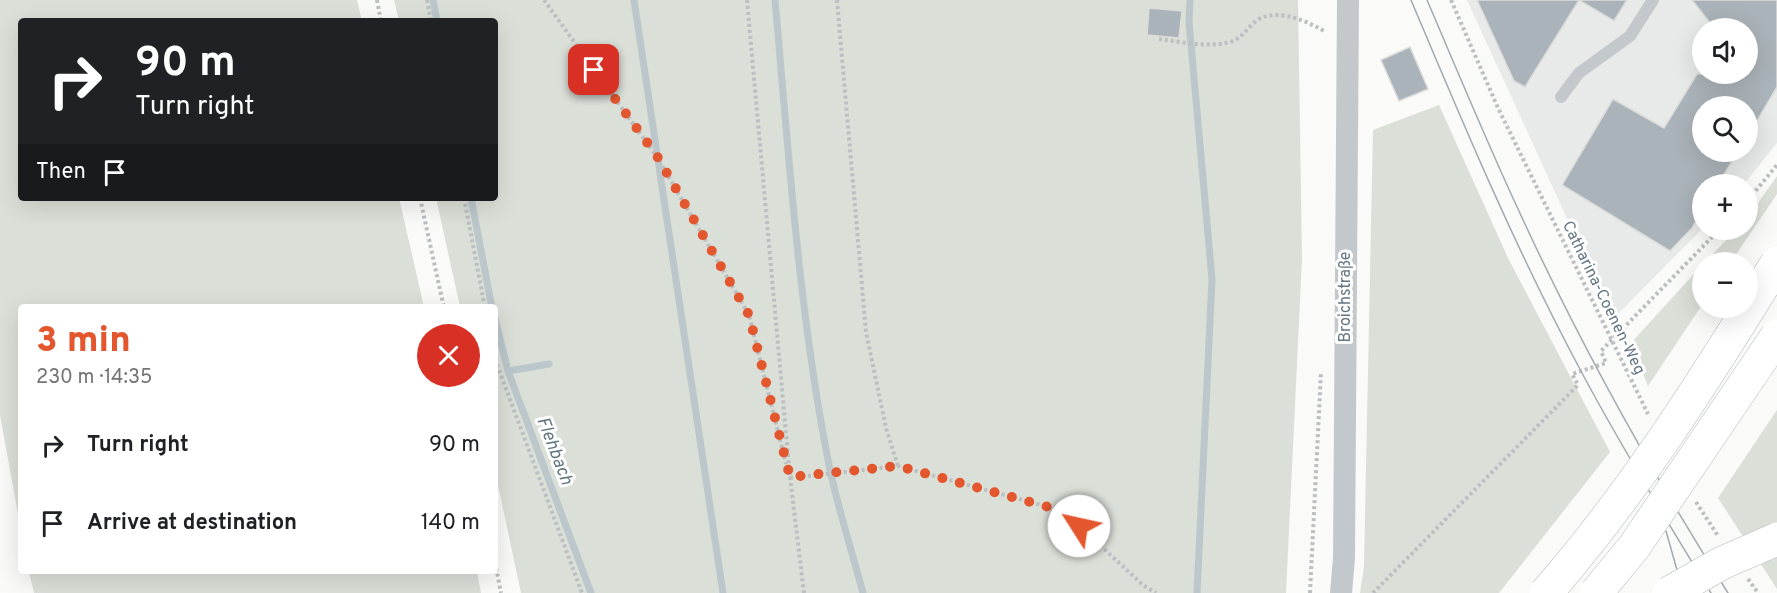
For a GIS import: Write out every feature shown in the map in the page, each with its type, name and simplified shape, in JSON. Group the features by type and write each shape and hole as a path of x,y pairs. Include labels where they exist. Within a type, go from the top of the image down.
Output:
{"main road":[{"path":"1546,593 1608,518 1654,455 1696,394 1777,263"},
{"path":"1596,593 1660,511 1777,336"},
{"path":"1669,593 1722,562 1777,539"}],"street":[{"name":"Broichstraße","path":"1341,593 1344,546 1347,0"}],"lane":[{"path":"1561,97 1579,73 1630,36 1653,0"}],"path":[{"path":"377,0 380,18"},
{"path":"427,0 430,18"},
{"path":"544,0 657,156 749,315 790,477"},
{"path":"747,0 790,477 804,593"},
{"path":"837,0 866,332 886,428 898,466"},
{"name":"Catharina-Coenen-Weg","path":"1451,0 1498,108 1610,342 1653,425"},
{"path":"1160,39 1200,44 1233,42 1260,18 1280,15 1306,21 1327,32"},
{"path":"1758,188 1777,165"},
{"path":"421,201 443,304"},
{"path":"466,201 484,304"},
{"path":"1373,593 1578,386 1572,374 1606,363 1601,351 1709,240"},
{"path":"498,367 582,593"},
{"path":"790,477 898,466 1063,511 1143,585 1156,593"},
{"path":"1692,496 1721,541"},
{"path":"497,574 501,593"},
{"path":"1746,576 1758,593"}],"shaded area":[{"path":"0,0 357,0 361,18 18,18 18,201 400,201 423,304 18,304 18,514 0,415"},
{"path":"394,0 1298,0 1302,259 1286,593 521,593 498,485 498,304 459,304 437,201 498,201 498,18 398,18"},
{"path":"1467,0 1777,0 1777,143 1752,174 1692,174 1692,239 1613,319"},
{"path":"1439,105 1508,258 1610,452 1499,593 1360,593 1364,566 1373,130"},
{"path":"1777,176 1777,194 1758,222 1758,203"},
{"path":"1726,240 1746,240 1738,252 1715,252"},
{"path":"1692,276 1693,318 1648,386 1631,343"},
{"path":"1777,410 1777,589 1718,498"},
{"path":"29,574 477,574 481,593 34,593"}],"building":[{"path":"1477,0 1579,0 1525,87 1514,81"},
{"path":"1579,0 1627,0 1614,21"},
{"path":"1692,0 1777,0 1777,87 1758,119 1758,96 1692,96 1692,162 1732,162 1724,174 1692,174 1692,228 1670,251 1562,185 1613,99 1664,128 1692,82 1692,84 1758,84 1758,18 1706,18"},
{"path":"1149,8 1182,11 1179,38 1147,35"},
{"path":"1410,47 1428,89 1399,101 1381,60"}],"waterway":[{"name":"Flehbach","path":"433,0 436,18"},
{"path":"634,0 723,593"},
{"path":"775,0 796,236 810,354 830,470 863,593"},
{"path":"1190,0 1189,22 1212,279 1197,593"},
{"name":"Flehbach","path":"472,201 491,304"},
{"name":"Flehbach","path":"498,330 508,371 591,593"},
{"path":"508,371 549,364"}],"tram line":[{"path":"1411,0 1492,188 1558,327 1597,401 1711,593"},
{"path":"1427,0 1541,259 1643,453 1728,593"},
{"path":"1666,531 1677,570 1680,593"}],"route":[{"path":"594,70 657,156 749,315 790,477 898,466 1063,511 1079,526"}]}
